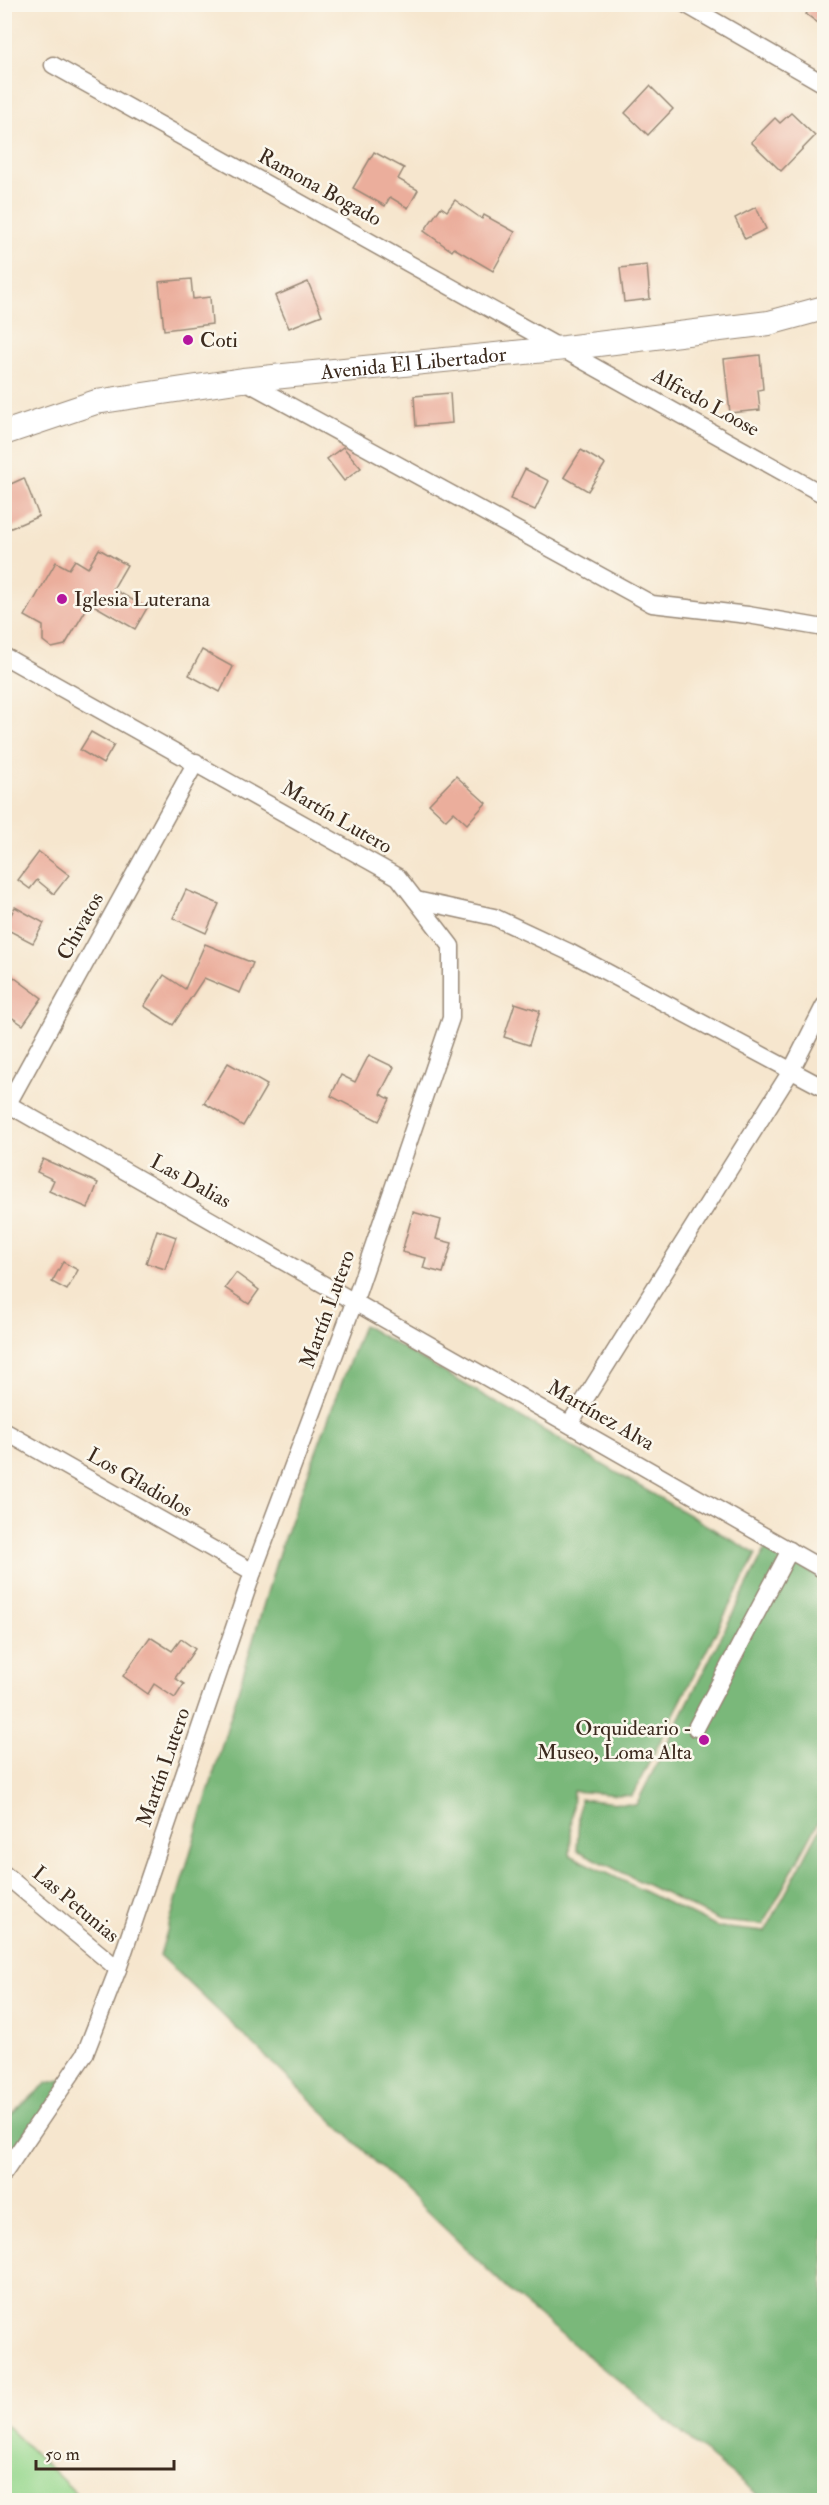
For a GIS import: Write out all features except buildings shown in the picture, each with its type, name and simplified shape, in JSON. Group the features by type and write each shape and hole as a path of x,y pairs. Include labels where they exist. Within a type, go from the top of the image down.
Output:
{"main road":[{"name":"Avenida El Libertador","path":"4,433 96,402 243,380 565,348 769,323 825,308"}],"street":[{"path":"685,4 825,84"},
{"name":"Ramona Bogado","path":"53,65 565,348"},
{"name":"Alfredo Loose","path":"565,348 825,495"},
{"path":"243,380 652,604 748,615 825,628"},
{"name":"Martín Lutero","path":"4,656 398,877 451,946 452,1018 355,1300 253,1572 118,1969 85,2054 4,2173"},
{"name":"Chivatos","path":"6,1105 196,762"},
{"path":"416,900 494,917 569,951 825,1088"},
{"path":"570,1423 791,1071 825,1006"},
{"name":"Las Dalias","path":"6,1105 355,1300"},
{"name":"Martínez Alva","path":"355,1300 825,1570"},
{"name":"Los Gladiolos","path":"4,1431 253,1572"},
{"path":"696,1728 790,1550"},
{"name":"Las Petunias","path":"4,1874 118,1969"}],"green space":[{"path":"363,1325 756,1554 632,1796 573,1791 570,1855 717,1927 765,1932 824,1821 824,2500 765,2500 719,2464 514,2295 160,1955 280,1549"},
{"path":"766,1548 824,1579 824,1811 763,1925 720,1921 577,1850 580,1799 636,1805"},
{"path":"72,2078 5,2158 5,2120 47,2083"},
{"path":"5,2424 83,2500 5,2500"}],"place":[{"name":"Coti","path":"188,340"},
{"name":"Iglesia Luterana","path":"62,599"},
{"name":"Orquideario - Museo, Loma Alta","path":"704,1740"}]}
